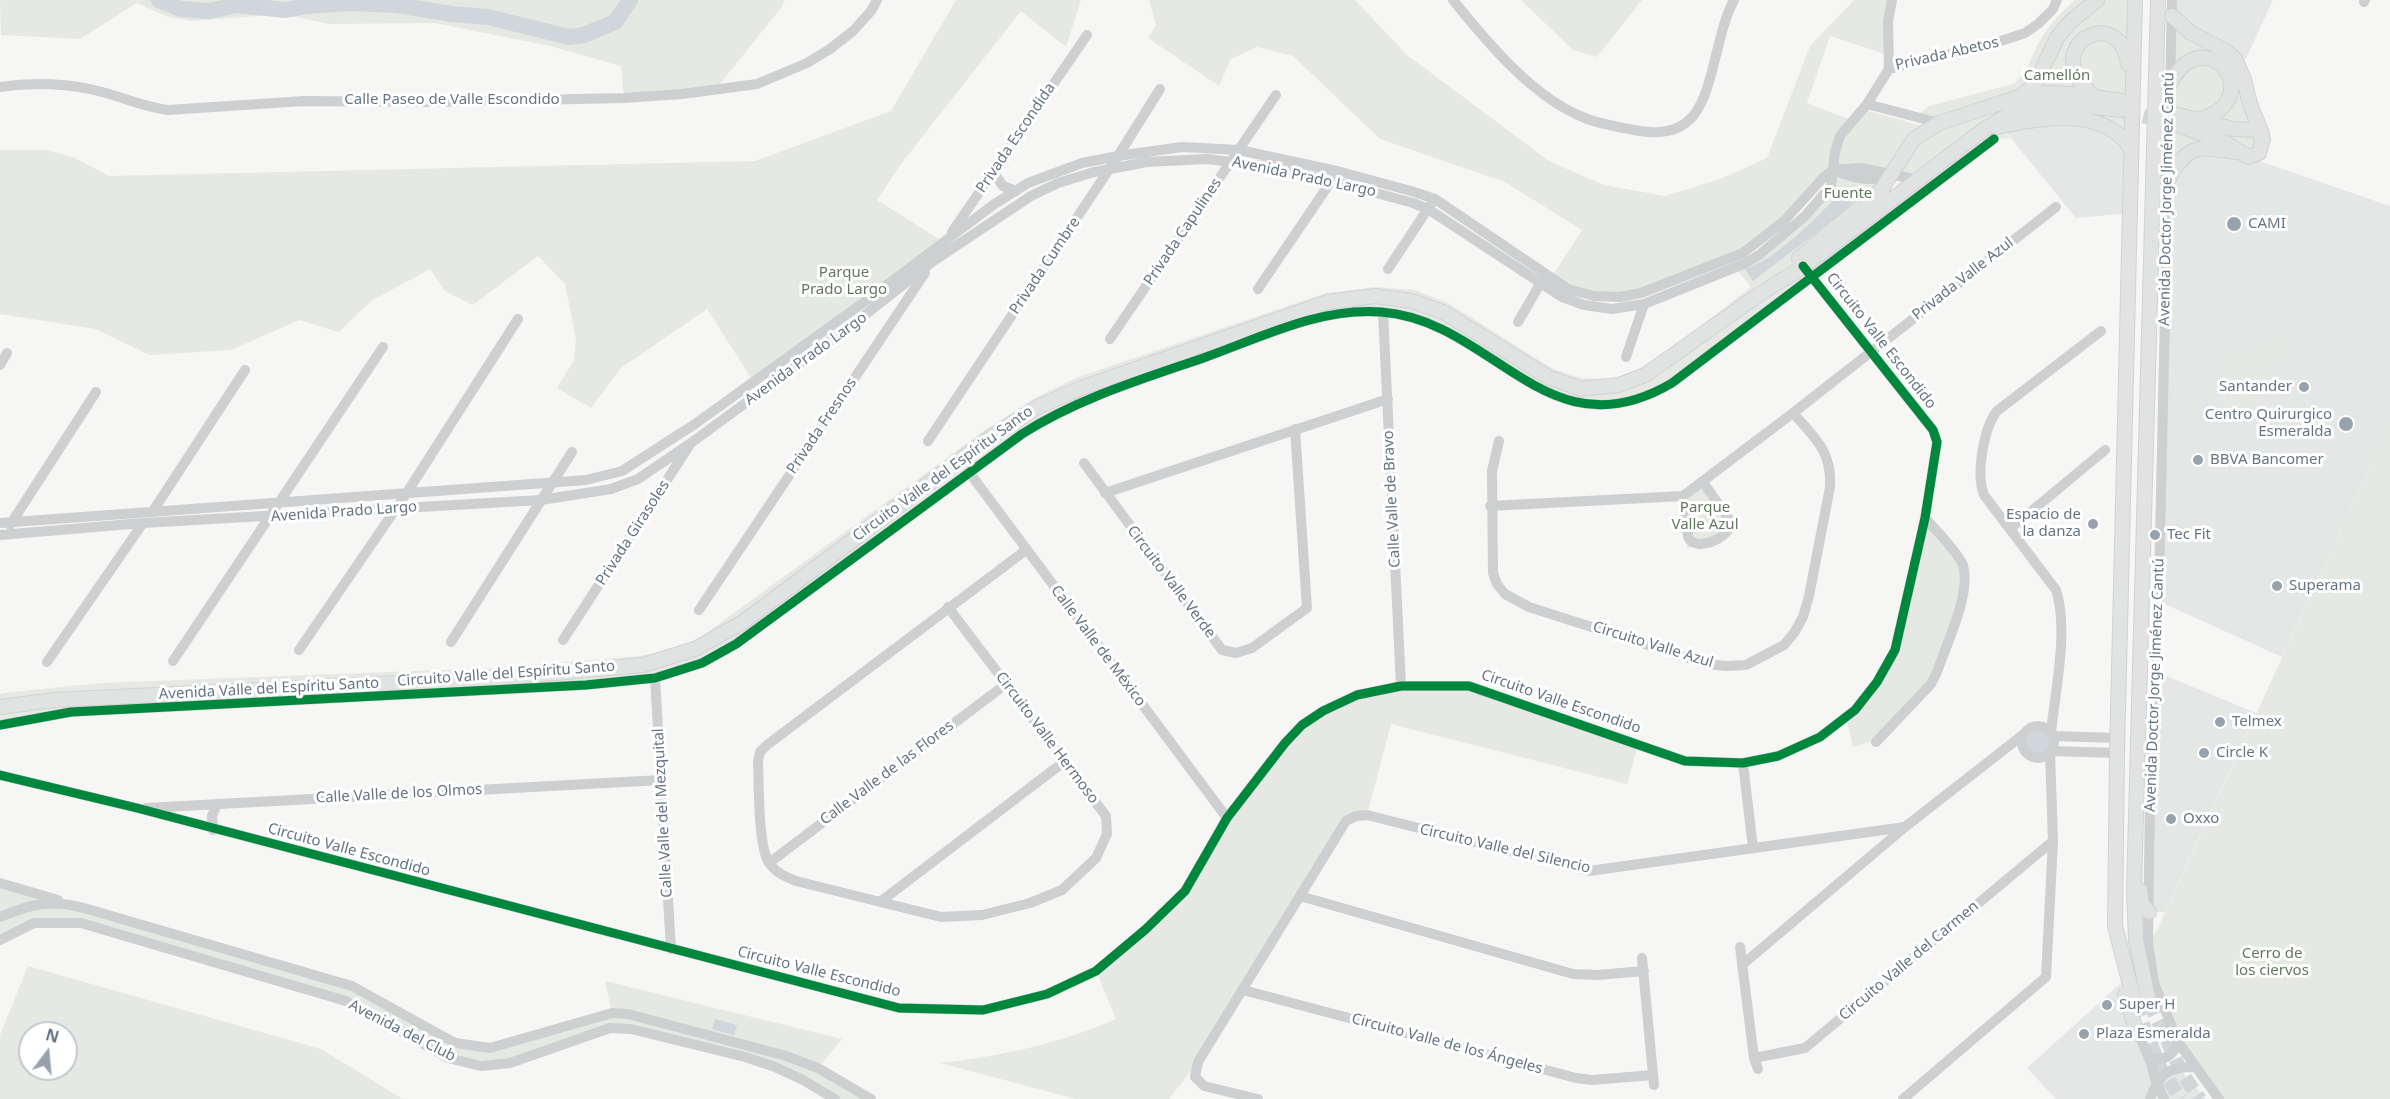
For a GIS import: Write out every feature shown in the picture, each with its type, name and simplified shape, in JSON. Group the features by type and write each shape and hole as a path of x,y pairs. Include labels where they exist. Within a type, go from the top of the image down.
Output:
{"main road":[{"path":"2022,96 2036,82 2057,39 2069,23 2097,0"},
{"path":"2134,1023 2115,957 2115,926 2117,746 2136,0"},
{"name":"Avenida Doctor Jorge Jiménez Cantú","path":"2149,1002 2136,940 2135,867 2158,0"},
{"path":"2172,16 2191,33 2226,51 2235,59 2244,79 2250,104 2262,134 2263,144 2259,153 2248,157 2224,142 2175,119 2196,120 2233,129 2256,130 2262,134"},
{"path":"2093,96 2079,81 2073,69 2074,52 2085,38 2100,32 2114,35 2123,45 2127,53 2133,91"},
{"path":"2170,83 2188,62 2204,57 2219,62 2226,70 2232,90 2225,106 2215,116 2196,120"},
{"name":"Avenida Valle del Espíritu Santo","path":"0,707 54,700 499,678 643,665 694,649 743,622 991,437 1038,407 1081,388 1329,302 1375,296 1412,301 1443,312 1548,377 1581,389 1619,385 1645,375 1757,296 1806,270 1919,180 1988,135 2017,111 2042,106 2122,106 2093,96 2047,93 2022,96 1934,126 1914,139 1893,174 1867,203 1778,275 1757,296"},
{"path":"1988,135 2050,119 2085,120 2118,132 2131,150"},
{"path":"2152,175 2168,137"},
{"path":"2169,180 2180,159 2192,150 2204,148 2240,153"},
{"path":"2135,867 2142,904 2149,912"},
{"path":"2115,926 2135,1004"}],"street":[{"name":"Calle Paseo de Valle Escondido","path":"0,87 44,85 75,87 102,92 148,108 168,110 304,101 450,102 624,98 682,94 757,84 807,63 853,31 871,11 877,0"},
{"path":"1453,0 1492,46 1553,100 1584,118 1648,132 1674,130 1692,116 1702,98 1719,34 1734,0"},
{"name":"Privada Abetos","path":"1892,0 1887,21 1889,69 2025,33 2053,9 2057,0"},
{"name":"Avenida Doctor Jorge Jiménez Cantú","path":"2172,0 2148,944 2154,983 2178,1042 2215,1097"},
{"name":"Privada Escondida","path":"945,242 1087,35"},
{"path":"1889,69 1864,107 1840,136 1833,170 1869,180 1880,180 1893,174 1919,180"},
{"name":"Privada Cumbre","path":"928,441 1119,156 1160,89"},
{"name":"Privada Capulines","path":"1110,339 1276,95"},
{"path":"1864,107 1934,126"},
{"name":"Circuito Valle del Espíritu Santo","path":"0,725 71,712 574,686 655,678 702,663 736,644 969,472 1049,416 1081,402 1311,319 1352,310 1410,316 1442,327 1530,384 1558,399 1587,405 1621,404 1652,395 1672,383 1806,270 1988,135"},
{"name":"Avenida Prado Largo","path":"0,523 553,483 586,480 622,471 695,424 993,205 1028,183 1082,163 1182,147 1239,150 1335,176 1401,199 1428,209 1543,279 1594,296 1620,297 1662,291"},
{"name":"Avenida Prado Largo","path":"1,537 143,524 541,500 611,489 638,479 878,305 933,262 1031,196 1058,183 1110,168 1178,159 1231,161 1411,190 1435,199 1543,279 1562,297 1584,306 1612,309 1644,304 1662,291 1743,253 1784,220 1833,170"},
{"path":"993,172 1003,186 1016,191"},
{"path":"1258,289 1335,176"},
{"path":"1388,269 1435,199"},
{"name":"Privada Valle Azul","path":"1870,351 2056,207"},
{"name":"Privada Fresnos","path":"699,610 945,242"},
{"name":"Circuito Valle Escondido","path":"0,775 137,808 213,830 899,1008 983,1010 1047,994 1096,971 1146,929 1185,891 1227,818 1285,743 1302,725 1323,711 1357,695 1401,686 1469,686 1685,761 1743,764 1778,756 1820,737 1855,710 1877,682 1895,650 1925,518 1937,442 1933,430 1806,270"},
{"path":"1518,322 1543,279"},
{"path":"1626,357 1644,304"},
{"path":"878,305 889,309 896,317"},
{"name":"Calle Valle de Bravo","path":"1383,312 1401,686"},
{"path":"299,650 406,494 518,319"},
{"path":"1903,1099 2046,977 2053,842 2049,778 2062,634 2061,606 2056,590 1984,495 1980,486 1980,474 1991,419 1997,411 2101,331"},
{"path":"173,661 383,347"},
{"path":"1490,506 1683,496 1793,413 1870,351"},
{"path":"0,365 7,353"},
{"path":"153,511 245,370"},
{"path":"1,537 96,392"},
{"path":"1105,493 1388,399"},
{"name":"Circuito Valle Azul","path":"1499,441 1492,471 1490,506 1493,573 1497,584 1505,594 1516,601 1707,664 1746,665 1784,645 1803,617 1828,498 1831,470 1827,457 1821,446 1793,413"},
{"name":"Privada Girasoles","path":"564,640 691,442 695,424"},
{"name":"Circuito Valle Verde","path":"1084,463 1222,650 1236,653 1252,648 1307,608 1295,429"},
{"path":"2010,529 2105,450"},
{"path":"451,642 572,452"},
{"name":"Calle Valle de México","path":"969,472 1227,818"},
{"path":"1683,496 1688,537 1691,542 1696,545 1702,544 1726,533 1730,529 1729,519 1703,482"},
{"path":"1876,741 1930,684 1937,672 1965,590 1966,574 1961,561 1925,518"},
{"path":"47,663 143,524"},
{"path":"769,862 763,844 758,761 760,752 766,745 1026,550"},
{"name":"Circuito Valle Hermoso","path":"769,862 780,874 796,881 941,917 982,915 1030,903 1062,890 1096,858 1107,834 1106,816 948,607"},
{"name":"Calle Valle del Mezquital","path":"655,678 671,949"},
{"name":"Calle Valle de las Flores","path":"769,862 1006,684"},
{"path":"1742,965 1905,827 2054,708"},
{"path":"2028,731 2042,727 2052,743"},
{"path":"2025,751 2023,744 2028,731"},
{"path":"2037,758 2052,743 2117,746"},
{"path":"2052,743 2117,746"},
{"path":"2004,750 2025,751 2037,758 2049,778"},
{"path":"880,902 1065,761"},
{"path":"1743,764 1753,848"},
{"name":"Calle Valle de los Olmos","path":"137,808 661,780"},
{"path":"213,830 212,816 217,804"},
{"name":"Circuito Valle del Silencio","path":"1258,1099 1204,1086 1195,1077 1198,1062 1346,821 1356,816 1367,815 1589,871 1905,827"},
{"name":"Circuito Valle del Carmen","path":"1754,1058 1805,1048 2053,842"},
{"name":"Avenida del Club","path":"0,883 352,986 455,1043 490,1048 612,1013 628,1014 783,1055 818,1068 871,1099"},
{"path":"1300,896 1573,974 1597,975 1644,971"},
{"name":"Avenida del Club","path":"0,917 30,904 70,904"},
{"path":"81,923 84,908"},
{"name":"Avenida del Club","path":"0,940 34,923 81,923 346,1001 448,1058 481,1066 510,1063 610,1028 631,1029 745,1057 775,1067 835,1099"},
{"path":"1740,947 1754,1058 1758,1069"},
{"name":"Circuito Valle de los Ángeles","path":"1243,990 1576,1078 1654,1080 1642,958"},
{"path":"647,1033 650,1020"},
{"path":"2134,1023 2164,1099"},
{"path":"2148,1057 2163,1059 2169,1056 2178,1042"},
{"path":"2150,1099 2156,1082 2166,1072 2195,1067"}],"shaded area":[{"path":"2172,0 2273,0 2241,69 2172,16"},
{"path":"2097,123 2131,150 2131,213 2076,218 2001,126"},
{"path":"2192,150 2248,157 2390,206 2390,422 2282,657 2158,601 2168,180"},
{"path":"1842,190 1853,200 1851,206 1753,281 1745,269 1770,257 1783,247"},
{"path":"2157,672 2256,713 2165,912 2149,912"},
{"path":"2038,727 2049,731 2053,742 2049,753 2038,757 2027,753 2023,742 2027,731"},
{"name":"Plaza Esmeralda","path":"2121,983 2156,1082 2178,1067 2206,1099 2164,1099 2156,1083 2150,1099 2056,1099 2027,1068"},
{"path":"715,1019 737,1025 734,1035 712,1029"}],"green space":[{"path":"0,0 785,0 715,90 624,98 621,66 550,46 435,23 329,24 282,14 193,21 168,17 137,3 80,39 1,35"},
{"name":"Parque Prado Largo","path":"956,0 1081,0 1066,47 1021,11 901,164 877,200 942,241 755,384 707,309 621,368 591,408 557,388 574,360 576,339 565,284 538,256 473,305 445,291 430,269 371,301 339,332 299,320 231,350 150,355 95,329 0,314 0,150 45,150 73,157 109,176 755,161 891,111"},
{"path":"1149,0 1355,0 1407,55 1549,161 1604,185 1665,196 1720,179 1767,158 1810,46 1854,0 1892,0 1888,55 1830,36 1807,103 1851,120 1862,109 1929,128 1915,118 1929,106 2013,84 2026,69 2048,29 2075,0 2135,0 2133,91 2121,110 2132,124 2131,150 2097,123 2001,127 2010,138 1994,139 1672,383 1621,404 1558,398 1441,327 1383,312 1311,319 1049,416 736,644 655,678 71,712 0,725 0,694 4,693 100,683 496,668 639,656 673,650 701,637 985,430 1033,399 1078,377 1326,293 1376,287 1415,290 1450,304 1553,369 1581,378 1618,379 1642,371 1751,287 1735,267 1746,263 1831,187 1833,171 1755,244 1641,293 1579,291 1553,275 1582,230 1505,182 1380,139 1293,56 1257,47 1231,59 1219,86 1148,38 1156,25","holes":["1893,174 1918,180 1760,293 1778,275 1867,203"]},
{"path":"1521,0 1642,0 1597,57 1573,50"},
{"path":"2172,16 2235,59 2259,153 2204,148 2168,180"},
{"path":"2283,326 2282,350 2251,420 2219,406 2218,371 2230,370 2231,352 2271,348 2270,339"},
{"name":"Cerro de los ciervos","path":"2390,422 2390,1099 2219,1099 2164,1010 2148,943 2158,928"},
{"name":"Parque Valle Azul","path":"1703,484 1736,524 1687,548 1684,496"},
{"path":"1925,518 1966,574 1937,672 1881,739 1853,747 1846,718 1895,650"},
{"path":"1401,686 1469,686 1638,745 1627,784 1391,724 1367,815 1345,821 1198,1062 1169,1099 1076,1099 940,1063 1030,1048 1095,1028 1116,1019 1096,971 1185,891 1227,818 1285,743 1323,711"},
{"path":"0,883 352,986 455,1043 490,1048 612,1013 605,981 842,1039 818,1068 871,1099 835,1099 775,1067 610,1028 510,1063 448,1058 346,1001 81,923 34,923 0,940"},
{"path":"28,966 321,1049 403,1099 0,1099 0,1035"}],"waterway":[{"path":"159,0 181,9 209,11 237,5 286,10 350,3 397,5 488,17 569,37 584,35 615,22 630,0"}],"tunnel":[{"path":"2123,111 2175,124"},
{"path":"2149,1002 2182,1073 2200,1099"},
{"path":"2135,1004 2161,1069 2181,1099"}],"cycle path":[{"path":"0,725 71,712 586,685 655,678 702,663 736,644 1022,434 1043,421 1135,382 1292,325 1336,314 1381,312 1421,320 1457,337 1522,378 1555,395 1590,404 1628,402 1672,383 1994,139"},
{"path":"0,775 137,808 899,1008 983,1010 1047,994 1096,971 1146,929 1185,891 1227,818 1285,743 1302,725 1323,711 1357,695 1401,686 1469,686 1685,761 1743,763 1778,756 1820,737 1855,710 1877,682 1895,650 1925,518 1937,442 1933,430 1803,266"}],"place":[{"name":"CAMI","path":"2234,224"},
{"name":"Santander","path":"2304,387"},
{"name":"Centro Quirurgico Esmeralda","path":"2346,424"},
{"name":"BBVA Bancomer","path":"2198,460"},
{"name":"Espacio de la danza","path":"2093,524"},
{"name":"Tec Fit","path":"2155,535"},
{"name":"Superama","path":"2277,586"},
{"name":"Telmex","path":"2220,722"},
{"name":"Circle K","path":"2204,753"},
{"name":"Oxxo","path":"2171,819"},
{"name":"Super H","path":"2107,1005"},
{"name":"Plaza Esmeralda","path":"2084,1034"}],"park label":[{"name":"Camellón","path":"2057,76"},
{"name":"Fuente","path":"1848,194"}]}
